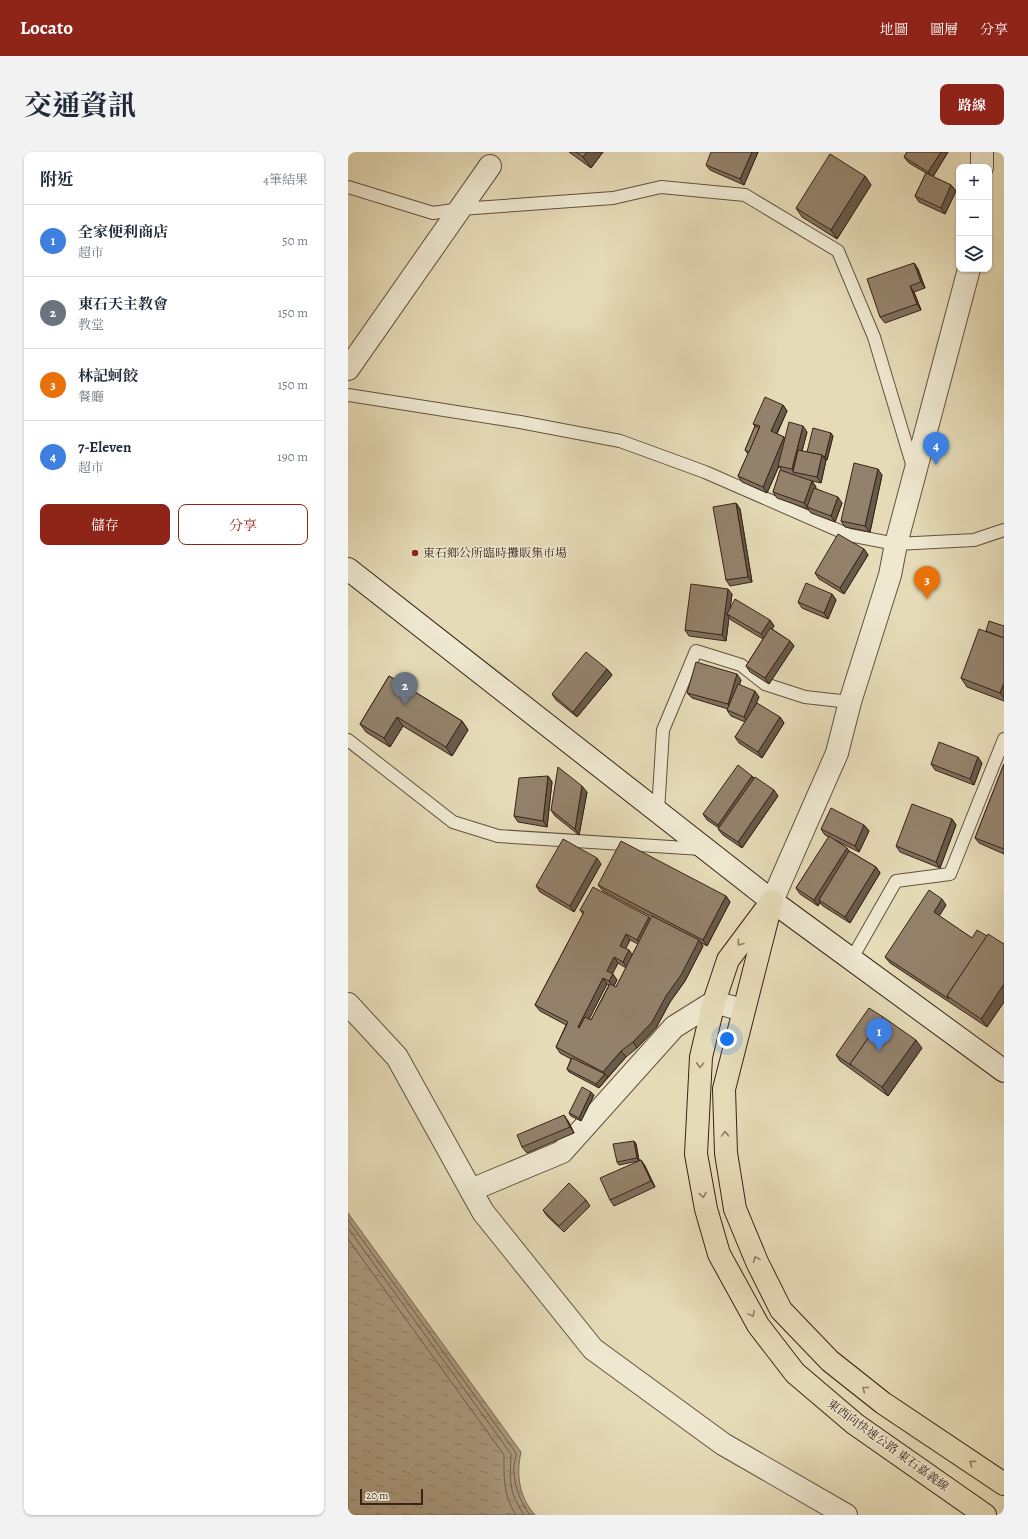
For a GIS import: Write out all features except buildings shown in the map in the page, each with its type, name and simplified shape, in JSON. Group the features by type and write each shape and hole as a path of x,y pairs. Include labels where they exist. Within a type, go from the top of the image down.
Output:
{"main road":[{"name":"東西向快速公路 東石嘉義線","path":"772,901 728,960 714,1002 701,1057 696,1154 706,1209 719,1254 758,1325 795,1373 855,1424 985,1515"},
{"path":"772,901 724,1089 726,1153 735,1209 757,1262 781,1310 830,1361 877,1398 1004,1484"}],"street":[{"path":"982,152 982,164"},
{"path":"348,369 490,166"},
{"path":"772,901 837,753 850,702 890,575 896,544 916,475 968,272"},
{"path":"348,569 772,901 1004,1071"},
{"path":"471,1190 562,1152 674,1027 714,1002 743,1010"},
{"path":"348,1004 397,1057 483,1212 594,1349 722,1444 846,1515"}],"lane":[{"path":"348,187 433,213 460,209 613,198 661,187 745,195 838,251 874,337 916,475"},
{"path":"348,395 520,422 620,441 705,472 849,535 896,544 974,540 1004,530"},
{"path":"658,811 663,730 696,651 741,665 765,684 805,697 850,702"},
{"path":"851,960 896,881 950,874 1004,739"},
{"path":"348,740 453,822 498,836 707,850"}],"water":[{"path":"348,1213 521,1452 519,1469 520,1485 525,1501 535,1515 348,1515"}],"place":[{"name":"7-Eleven","path":"936,465"},
{"name":"東石鄉公所臨時攤販集市場","path":"415,553"},
{"name":"林記蚵餃","path":"927,599"},
{"name":"東石天主教會","path":"405,705"},
{"name":"全家便利商店","path":"879,1051"}]}
